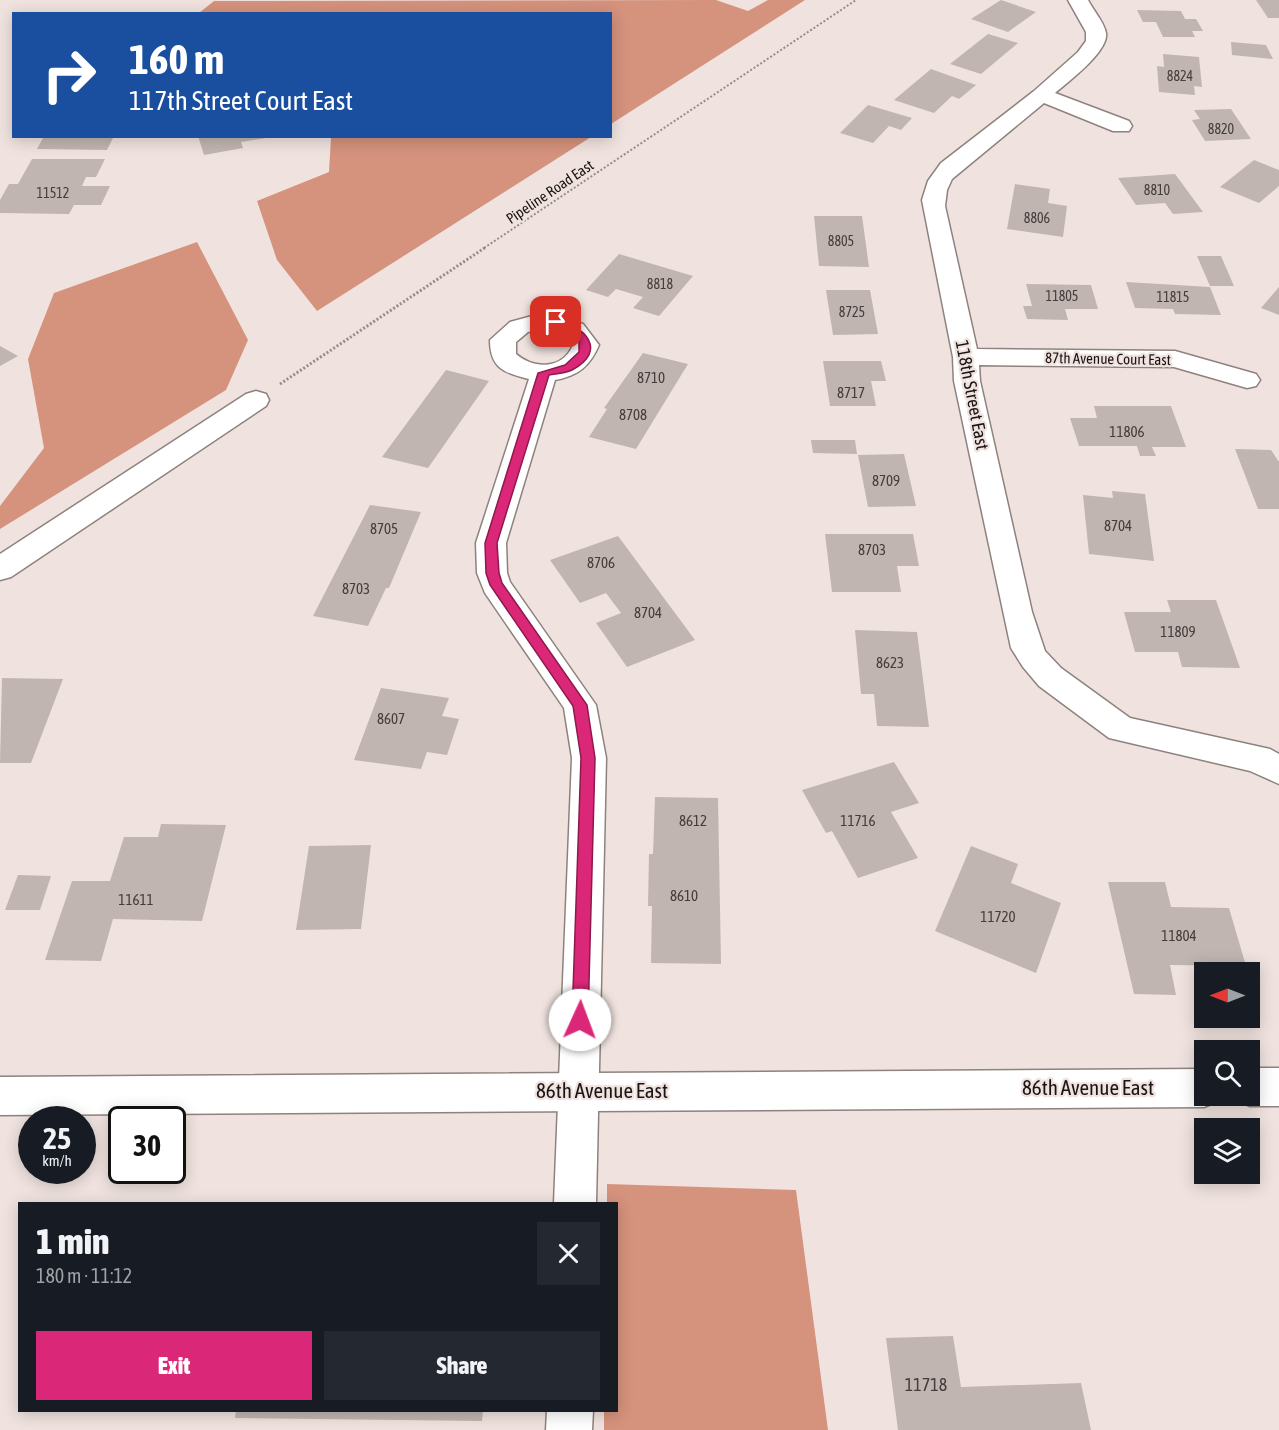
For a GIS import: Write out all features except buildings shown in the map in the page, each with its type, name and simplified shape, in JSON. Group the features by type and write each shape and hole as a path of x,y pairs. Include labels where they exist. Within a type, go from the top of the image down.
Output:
{"street":[{"name":"118th Street East","path":"1078,0 1094,25 1096,41 1085,56 1041,95 949,168 941,177 933,196 933,206 966,357 967,381 1017,612 1027,648 1050,677 1121,729 1258,759 1279,770"},
{"path":"1041,95 1121,126"},
{"name":"87th Avenue Court East","path":"966,357 1175,359 1247,380"},
{"path":"544,373 491,543 492,573 496,585 580,705 586,730 588,758 574,1202"},
{"path":"0,569 256,400"},
{"path":"1260,1087 1279,1087"},
{"name":"86th Avenue East","path":"0,1096 1194,1088"},
{"path":"569,1430 570,1412"}],"path":[{"name":"Pipeline Road East","path":"256,400 856,0"}],"shaded area":[{"path":"716,0 748,11 768,0 805,0 612,123 612,12 200,12 214,1"},
{"path":"331,138 589,138 317,311 277,260 257,201 329,172"},
{"path":"197,242 248,340 226,390 0,529 0,506 44,448 28,359 54,293"},
{"path":"607,1184 796,1190 828,1430 604,1430 604,1412 618,1412 618,1202 607,1202"}],"route":[{"path":"556,322 577,331 586,345 584,354 569,367 544,373 491,543 492,573 496,585 580,705 586,730 588,758 580,1020"}]}
